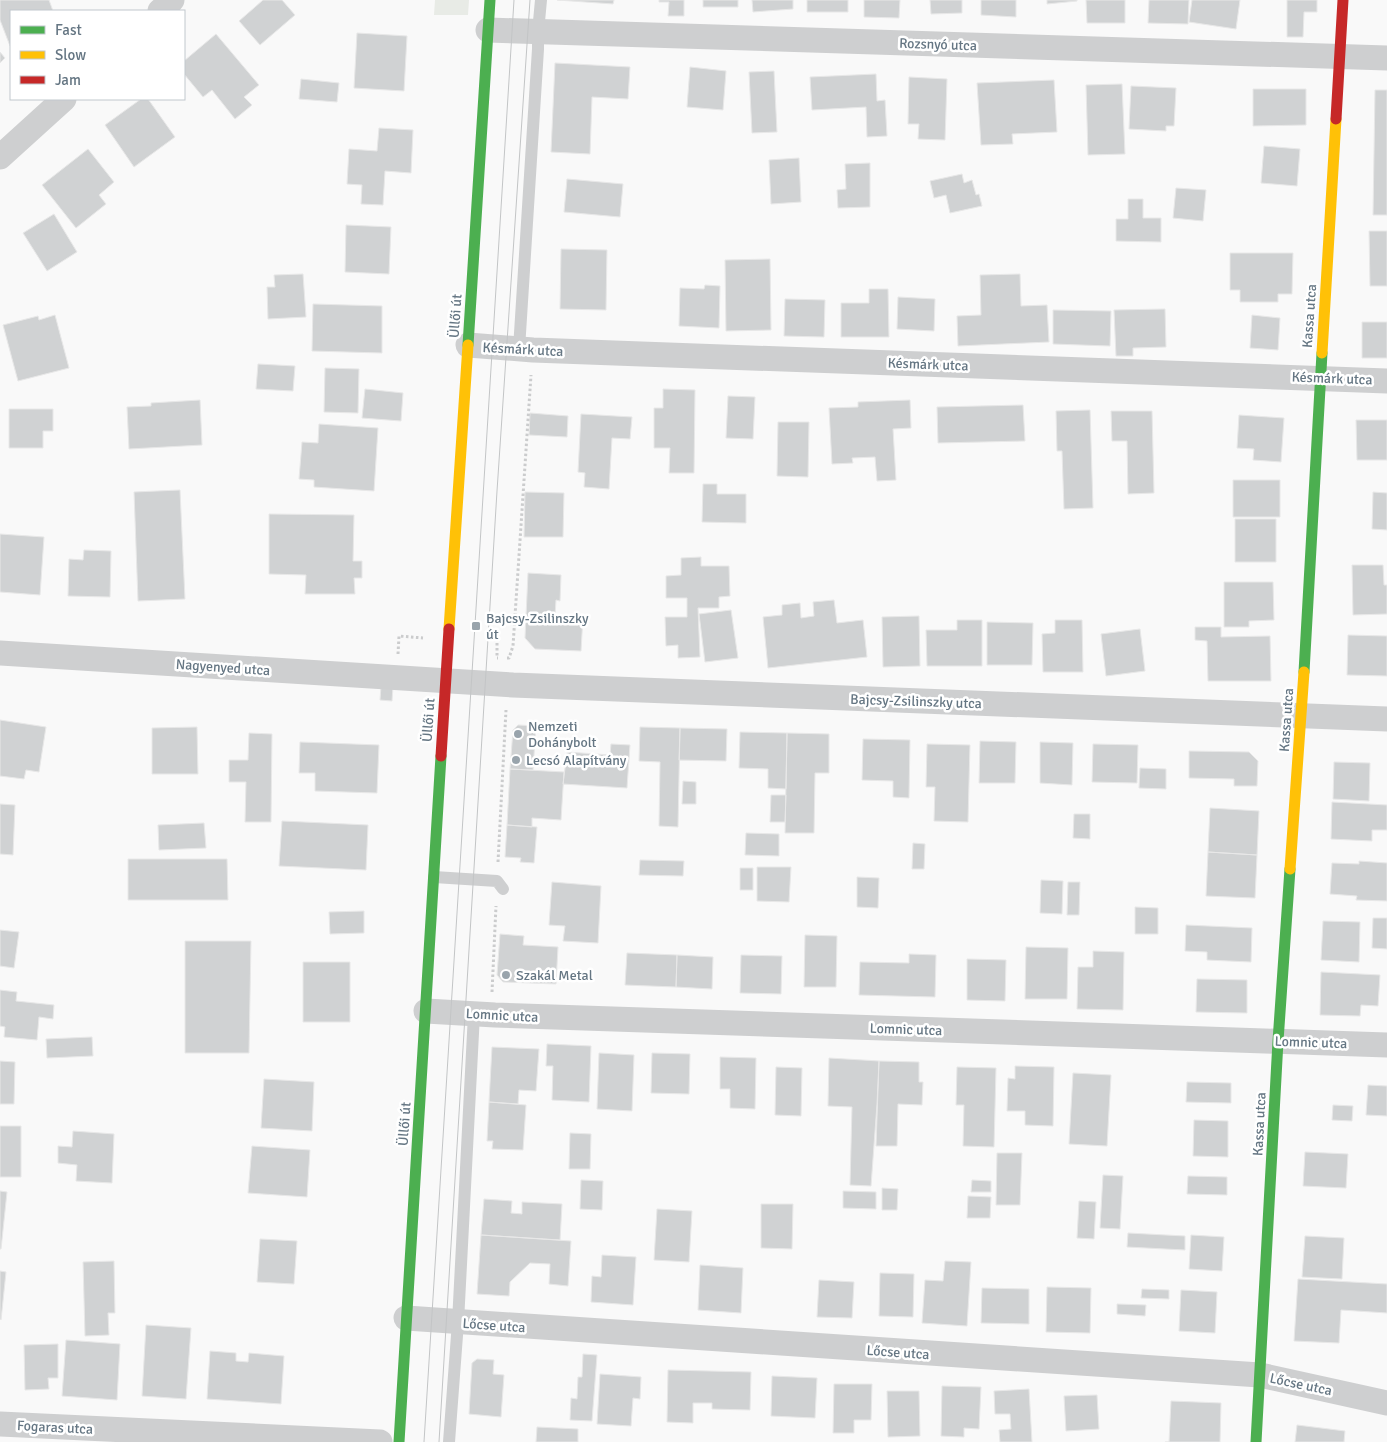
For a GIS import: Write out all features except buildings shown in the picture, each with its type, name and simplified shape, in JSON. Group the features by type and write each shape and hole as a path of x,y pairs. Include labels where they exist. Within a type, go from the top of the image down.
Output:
{"main road":[{"name":"Üllői út","path":"399,1442 490,0"},
{"name":"Kassa utca","path":"1256,1442 1278,1041 1301,716 1343,0"}],"street":[{"path":"161,10 172,0"},
{"name":"Rozsnyó utca","path":"488,30 1387,58"},
{"path":"0,157 63,100"},
{"name":"Késmárk utca","path":"468,346 1387,381"},
{"name":"Nagyenyed utca","path":"0,653 446,681"},
{"name":"Bajcsy-Zsilinszky utca","path":"446,681 1387,720"},
{"name":"Lomnic utca","path":"426,1011 1387,1045"},
{"name":"Lőcse utca","path":"406,1318 1260,1375 1387,1403"},
{"name":"Fogaras utca","path":"0,1424 380,1442"}],"lane":[{"path":"526,349 538,32 541,0"},
{"path":"434,876 501,882"},
{"path":"449,1442 458,1322 474,1014"}],"path":[{"path":"497,643 496,658 509,658 513,646 526,349"}],"shaded area":[{"path":"435,0 469,0 468,15 434,15"}],"tram line":[{"path":"424,1442 514,0"},
{"path":"439,1442 497,491 530,0"}],"traffic: fast":[{"path":"468,345 490,0"},
{"path":"1304,672 1322,353"},
{"path":"399,1442 441,756"},
{"path":"1256,1442 1278,1041 1290,869"}],"traffic: slow":[{"path":"1322,353 1336,119"},
{"path":"449,629 468,345"},
{"path":"1290,869 1304,672"}],"traffic: jam":[{"path":"1336,119 1343,0"},
{"path":"441,756 449,629"}],"place":[{"name":"Bajcsy-Zsilinszky út","path":"476,626"},
{"name":"Nemzeti Dohánybolt","path":"518,734"},
{"name":"Lecsó Alapítvány","path":"516,760"},
{"name":"Szakál Metal","path":"506,975"}]}
